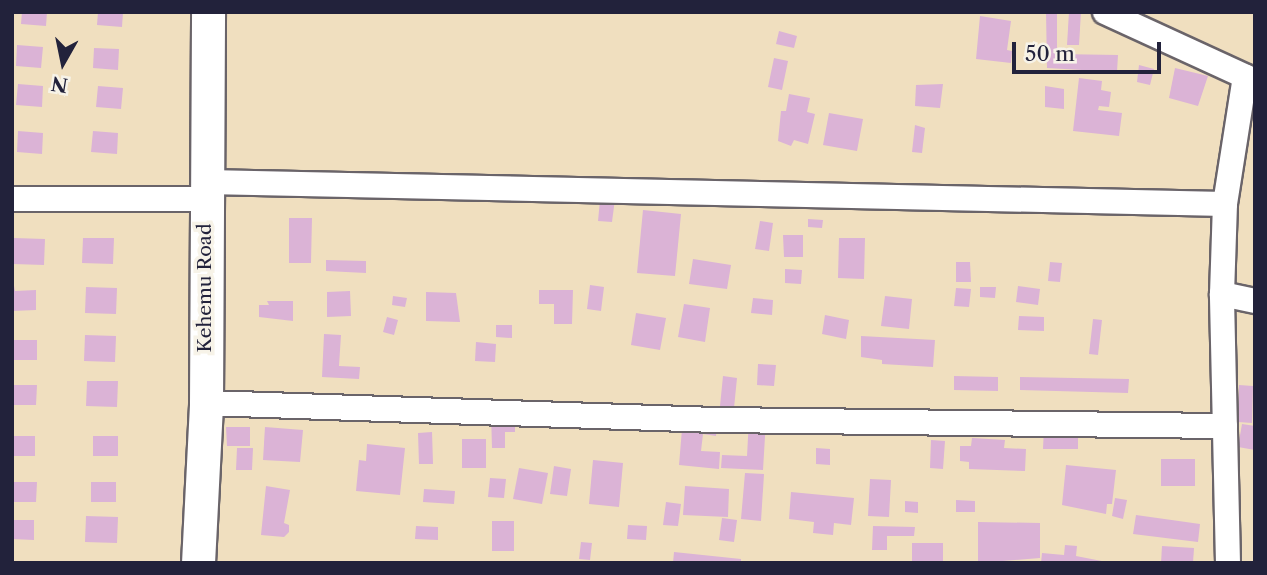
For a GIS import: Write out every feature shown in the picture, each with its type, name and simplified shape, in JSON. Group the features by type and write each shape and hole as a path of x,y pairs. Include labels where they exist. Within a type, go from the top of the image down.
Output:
{"street":[{"name":"Kehemu Road","path":"198,563 206,403 208,12"},
{"path":"1105,12 1250,79 1226,204 1222,294 1228,563"},
{"path":"12,199 206,190 1226,204"},
{"path":"1222,294 1255,301"},
{"path":"206,403 717,420 1225,426"}],"building":[{"path":"22,12 47,12 46,26 21,24"},
{"path":"98,12 123,12 122,27 97,25"},
{"path":"1046,12 1057,12 1057,54 1118,55 1117,72 1047,68"},
{"path":"1069,12 1081,12 1079,45 1067,45"},
{"path":"980,16 1011,21 1007,50 1012,51 1011,63 976,59"},
{"path":"779,31 797,36 794,48 776,44"},
{"path":"17,45 43,47 41,68 16,66"},
{"path":"94,48 119,49 118,70 93,68"},
{"path":"774,58 788,61 782,90 768,87"},
{"path":"1139,65 1154,69 1150,85 1137,82"},
{"path":"1175,68 1208,76 1198,106 1169,98"},
{"path":"1079,78 1102,81 1101,90 1111,92 1109,107 1099,106 1098,110 1122,113 1119,136 1073,131"},
{"path":"18,84 43,86 42,107 16,105"},
{"path":"943,84 940,108 915,106 916,85"},
{"path":"98,86 123,88 121,109 96,107"},
{"path":"1045,86 1064,89 1064,109 1045,107"},
{"path":"789,94 810,98 807,112 815,114 808,144 794,140 791,146 778,141 781,111 786,111"},
{"path":"829,113 863,119 857,151 823,145"},
{"path":"915,125 925,128 922,153 912,152"},
{"path":"18,131 43,133 42,154 17,152"},
{"path":"93,131 118,133 117,154 91,152"},
{"path":"601,189 616,191 612,222 598,221"},
{"path":"643,210 681,214 675,276 637,273"},
{"path":"289,218 312,218 311,263 289,263"},
{"path":"808,219 823,220 822,228 808,227"},
{"path":"760,221 773,223 769,251 755,249"},
{"path":"783,235 803,235 803,257 784,257"},
{"path":"14,238 45,239 44,265 13,264"},
{"path":"83,238 114,238 113,264 82,263"},
{"path":"839,238 865,238 864,279 838,278"},
{"path":"693,259 731,265 727,289 689,284"},
{"path":"326,260 366,261 366,273 326,271"},
{"path":"956,262 970,262 971,282 956,282"},
{"path":"1050,262 1062,263 1060,282 1048,281"},
{"path":"785,269 802,270 801,284 785,283"},
{"path":"12,275 15,291 36,290 36,310 12,311"},
{"path":"590,285 604,287 601,311 587,309"},
{"path":"1018,286 1040,289 1038,305 1016,302"},
{"path":"86,287 117,288 116,314 85,313"},
{"path":"980,287 996,287 995,298 980,297"},
{"path":"956,288 971,289 969,307 954,306"},
{"path":"539,290 573,290 572,324 554,324 554,304 539,304"},
{"path":"350,291 351,316 327,317 327,292"},
{"path":"426,292 456,293 460,322 426,321"},
{"path":"393,296 407,298 405,307 392,305"},
{"path":"885,296 912,299 909,329 881,326"},
{"path":"753,298 773,300 772,315 751,313"},
{"path":"267,301 293,301 293,321 259,317 259,305 269,305"},
{"path":"684,304 710,308 705,342 678,337"},
{"path":"636,313 666,318 660,350 631,345"},
{"path":"825,315 849,320 846,339 822,334"},
{"path":"1019,316 1044,317 1044,331 1018,330"},
{"path":"387,317 398,320 394,335 383,332"},
{"path":"1093,319 1102,320 1098,355 1089,354"},
{"path":"496,325 512,325 512,338 496,337"},
{"path":"324,334 341,335 339,366 360,367 359,379 322,377"},
{"path":"85,335 116,336 115,362 84,361"},
{"path":"861,336 935,340 933,367 882,364 882,360 861,357"},
{"path":"13,340 37,340 37,360 12,360"},
{"path":"476,342 496,344 495,362 475,361"},
{"path":"758,364 776,365 774,386 757,385"},
{"path":"723,376 737,378 734,408 720,406"},
{"path":"954,376 998,377 998,391 954,390"},
{"path":"1020,377 1129,379 1128,393 1020,390"},
{"path":"87,381 118,381 117,407 86,406"},
{"path":"12,385 37,385 36,405 12,405"},
{"path":"1239,385 1253,386 1252,423 1238,422"},
{"path":"491,413 515,413 515,432 505,432 505,448 492,448"},
{"path":"749,419 766,420 763,470 721,468 722,455 747,456"},
{"path":"717,420 716,436 703,434 701,451 720,452 719,469 679,465 682,429"},
{"path":"1242,424 1255,426 1255,450 1238,447"},
{"path":"226,427 250,427 250,446 227,446"},
{"path":"265,427 303,430 300,462 263,460"},
{"path":"1044,427 1078,427 1078,449 1043,449"},
{"path":"432,432 433,464 419,464 418,433"},
{"path":"12,436 35,436 35,456 12,456"},
{"path":"93,436 118,436 118,456 93,456"},
{"path":"972,438 1005,440 1004,448 1026,449 1025,471 969,469 969,462 960,461 960,446 971,446"},
{"path":"462,439 486,439 486,468 462,468"},
{"path":"931,440 945,441 943,469 930,468"},
{"path":"367,444 405,448 400,495 356,491 359,460 366,461"},
{"path":"237,448 253,448 252,470 236,470"},
{"path":"816,448 830,449 830,465 816,464"},
{"path":"1161,459 1195,459 1195,486 1161,486"},
{"path":"593,460 623,463 619,507 589,504"},
{"path":"1066,465 1116,470 1112,504 1107,504 1106,514 1062,505"},
{"path":"554,466 571,469 567,496 550,494"},
{"path":"519,468 548,473 542,504 513,499"},
{"path":"745,473 764,474 761,521 741,519"},
{"path":"490,478 506,479 504,498 488,497"},
{"path":"870,479 891,480 889,517 868,516"},
{"path":"12,482 37,482 36,502 12,502"},
{"path":"91,482 116,482 116,502 91,502"},
{"path":"266,486 290,490 284,523 289,525 289,532 284,537 261,535"},
{"path":"685,486 729,489 728,517 683,515"},
{"path":"424,489 455,491 454,504 423,502"},
{"path":"791,492 854,498 851,525 834,523 833,535 813,533 814,522 789,519"},
{"path":"1115,498 1127,500 1123,519 1112,516"},
{"path":"956,500 975,501 975,512 956,512"},
{"path":"905,501 918,502 918,513 905,512"},
{"path":"666,502 681,504 678,526 663,525"},
{"path":"1136,515 1200,524 1198,542 1133,534"},
{"path":"86,516 118,517 117,543 85,542"},
{"path":"722,518 737,520 734,542 719,540"},
{"path":"12,520 34,520 34,540 12,539"},
{"path":"492,521 514,521 514,551 492,551"},
{"path":"978,522 1040,523 1040,558 978,563"},
{"path":"628,525 647,526 646,540 627,539"},
{"path":"416,526 438,527 438,540 415,539"},
{"path":"873,526 915,527 914,536 887,536 887,550 872,550"},
{"path":"581,542 592,543 590,560 579,559"},
{"path":"912,543 943,543 943,563 912,563"},
{"path":"1065,545 1077,546 1076,556 1112,563 1041,563 1042,553 1064,555"},
{"path":"1162,546 1194,548 1193,563 1161,563"},
{"path":"674,552 741,559 741,563 673,563"}]}
